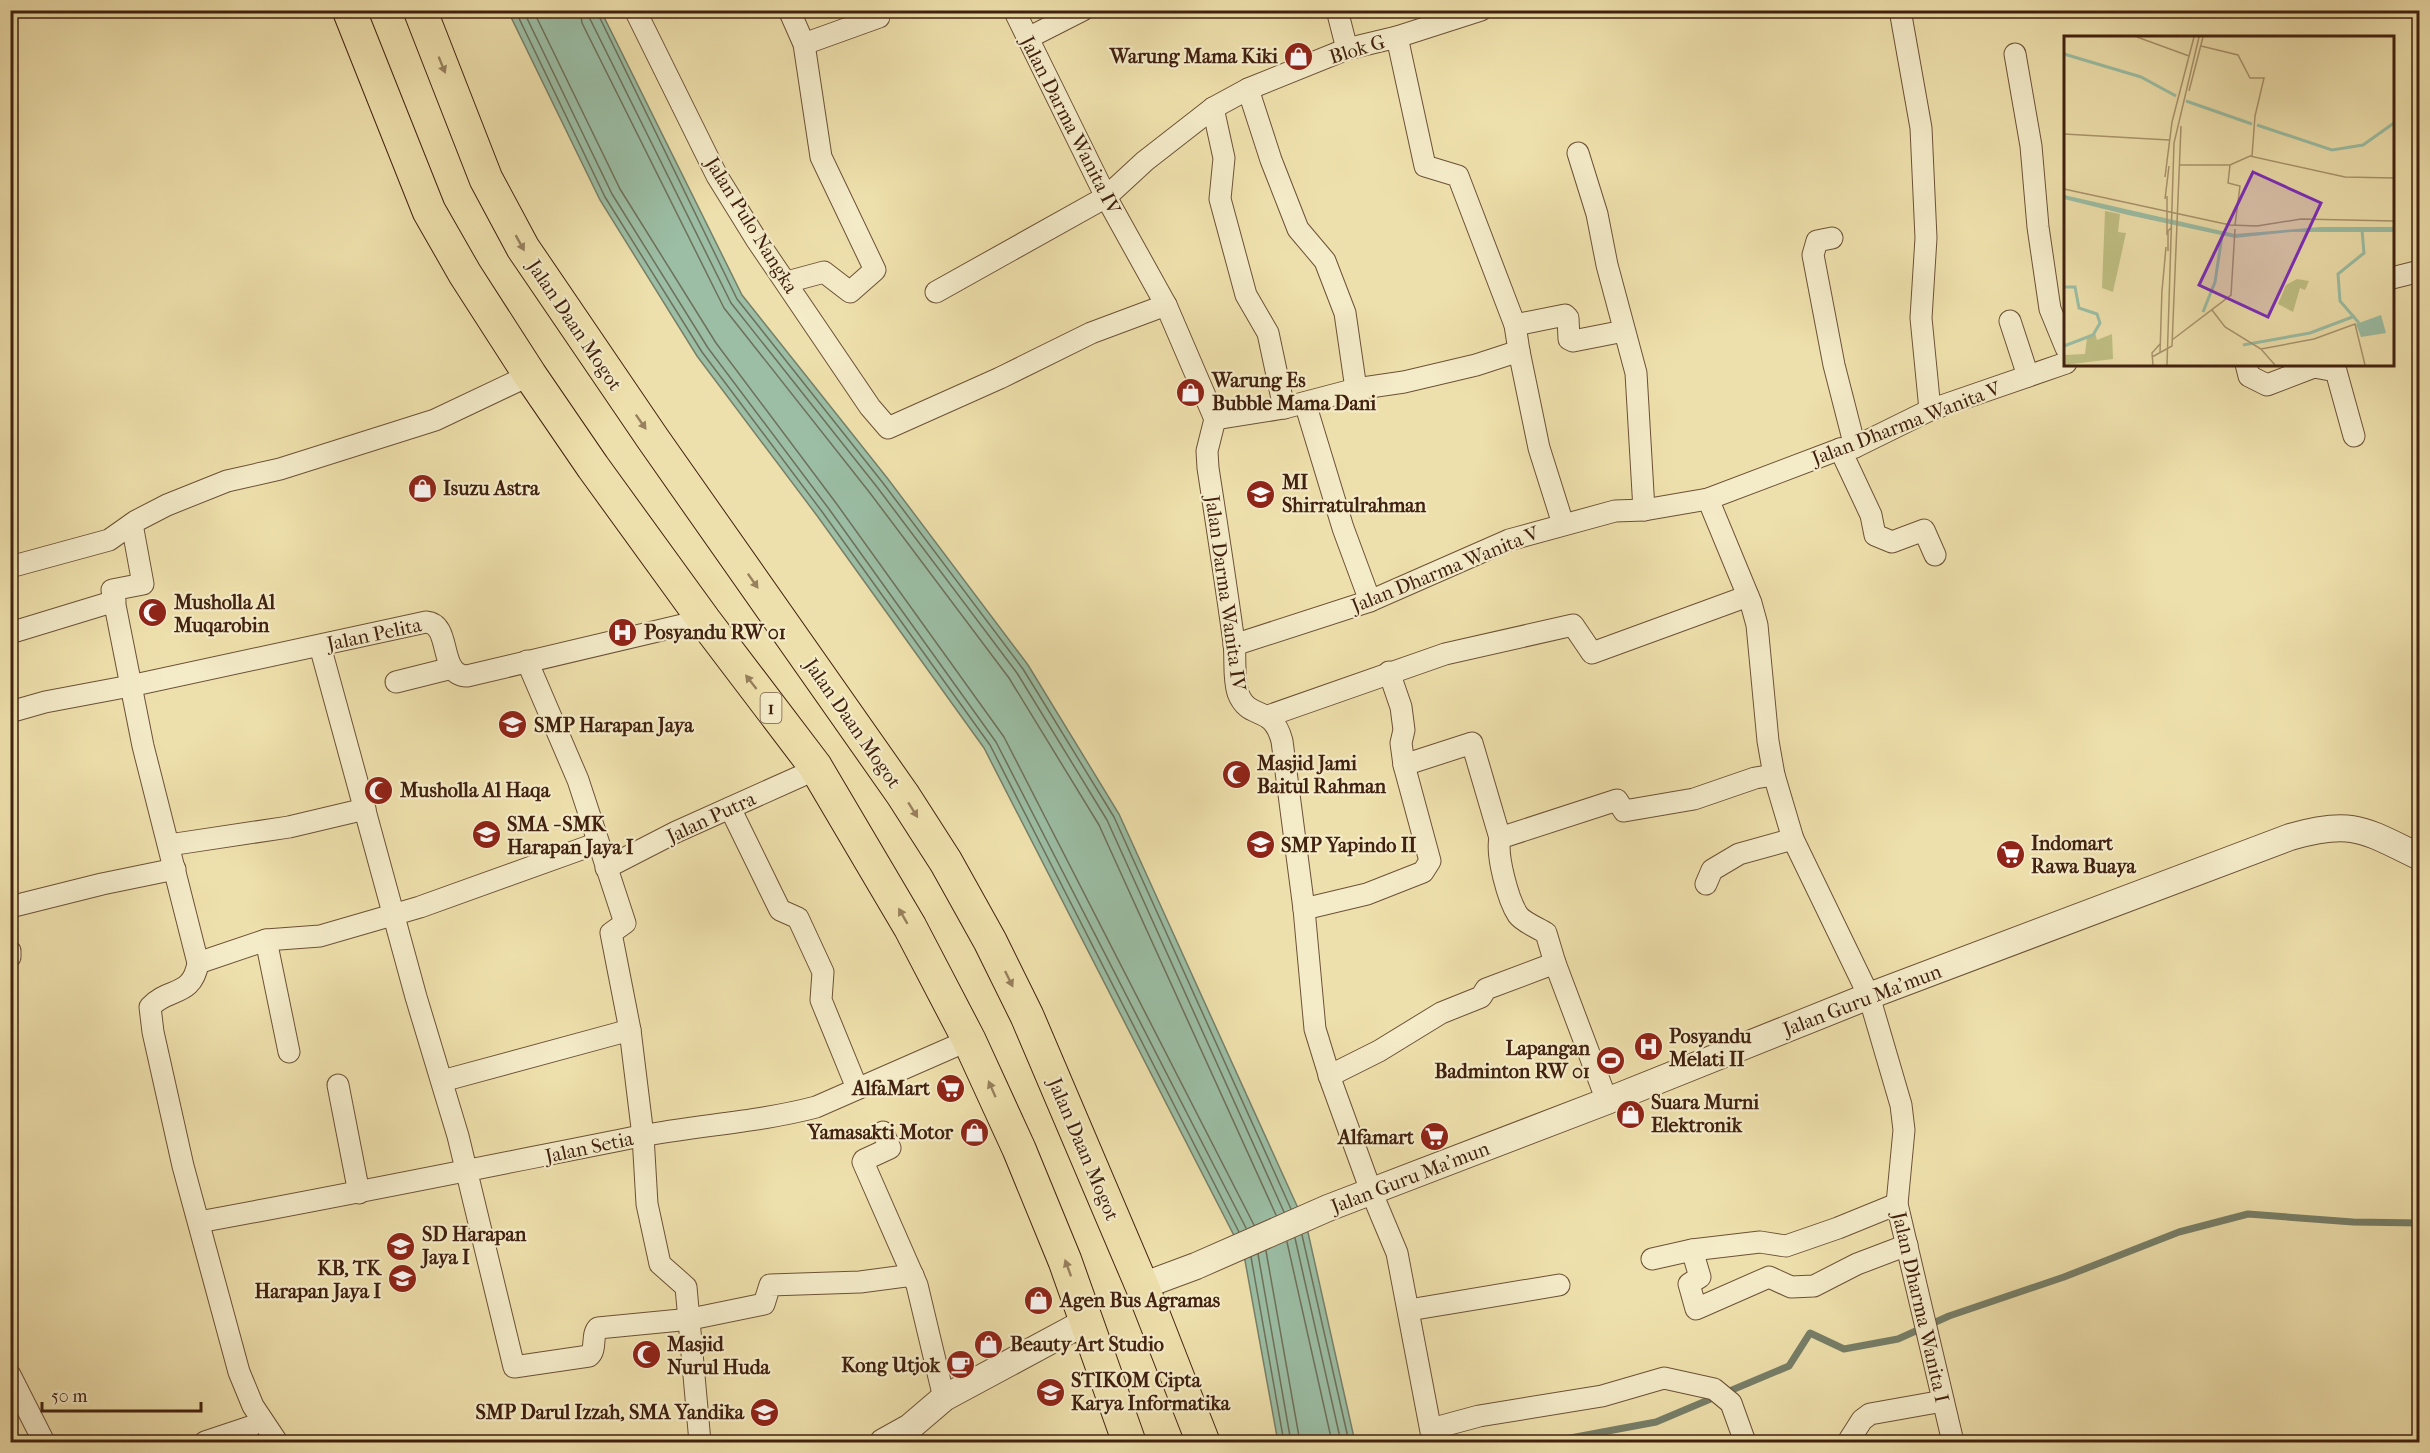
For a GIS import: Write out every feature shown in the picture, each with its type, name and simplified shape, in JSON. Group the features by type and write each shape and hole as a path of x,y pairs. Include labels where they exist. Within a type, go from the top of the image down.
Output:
{"highway":[{"name":"1","path":"349,10 429,211 465,274 530,375 704,620 815,766 910,927 969,1040 1019,1149 1065,1261 1129,1443"},
{"name":"Jalan Daan Mogot","path":"420,10 486,178 523,248 653,439 855,724 946,862 990,940 1027,1016 1142,1286 1203,1443"}],"street":[{"name":"Jalan Pulo Nangka","path":"635,10 717,176 756,239 870,407 888,428 1000,378 1091,333 1166,305"},
{"path":"787,282 824,272 850,292 875,270 821,157 804,44 789,10"},
{"name":"Jalan Darma Wanita IV","path":"1014,10 1106,197 1166,305 1215,418 1207,451 1208,468 1234,645 1237,690 1244,704 1253,711 1268,716"},
{"path":"1028,38 1083,10"},
{"path":"1337,10 1347,49"},
{"path":"1397,36 1481,10"},
{"path":"1900,10 1921,128 1926,238 1921,318 1930,410"},
{"path":"804,44 879,18"},
{"name":"Blok G","path":"936,292 1106,197 1145,161 1213,108 1248,89 1347,49 1397,36 1425,166 1458,176 1515,324"},
{"path":"2014,54 2031,146 2038,228 2050,309 2064,343"},
{"path":"1248,89 1271,160 1298,229 1325,261 1345,314 1356,389"},
{"path":"1213,108 1224,158 1220,199 1246,295 1269,333 1284,408"},
{"path":"1578,153 1597,214 1607,266 1636,373 1644,510"},
{"path":"1832,238 1817,241 1813,255 1848,448 1871,516 1875,535 1892,542 1924,530 1935,555"},
{"path":"2394,278 2420,271"},
{"path":"1563,524 1539,448 1515,324 1565,315 1568,318 1569,339 1573,341 1624,332"},
{"path":"2010,321 2028,376"},
{"path":"1215,418 1284,408 1356,389 1408,381 1476,365 1519,351"},
{"name":"Jalan Dharma Wanita V","path":"1234,645 1370,601 1509,540 1615,511 1644,510 1708,499 1848,448 1930,410 2064,364"},
{"path":"2246,366 2249,376 2267,385 2314,367 2336,371 2354,436"},
{"path":"10,567 109,540 132,524 167,505 227,481 280,469 435,420 530,375"},
{"path":"1305,403 1343,528 1370,601"},
{"name":"Jalan Dharma Wanita I","path":"1708,499 1748,596 1757,625 1768,741 1774,775 1793,839 1869,996 1904,1118 1897,1204 1953,1443"},
{"path":"132,524 143,584 112,590 130,686 198,963 196,974 190,984 157,1000 150,1007 155,1043 183,1166 238,1372 253,1406 277,1443"},
{"path":"1745,1443 1731,1403 1714,1389 1664,1378 1602,1396 1479,1416 1432,1436 1394,1242 1371,1191 1329,1076 1315,1029 1304,909 1282,741 1278,725 1268,716 1445,654 1573,625 1592,653 1748,596"},
{"path":"10,633 115,601"},
{"path":"396,682 452,668 460,676 467,676 704,620"},
{"name":"Jalan Pelita","path":"10,712 45,702 430,622 440,632 452,668"},
{"path":"320,646 466,1172 514,1367 589,1356 592,1353 595,1331 598,1328 691,1319 764,1304 770,1285 860,1282 913,1275"},
{"path":"527,661 578,780 625,923 611,933 630,1030 644,1136 647,1204 660,1264 686,1287 691,1319 700,1443"},
{"path":"1304,909 1367,894 1423,872 1430,861 1404,765 1401,743 1404,730 1401,707 1389,672"},
{"path":"1404,765 1472,743 1500,838 1498,847 1511,900 1519,917 1546,933 1607,1101"},
{"name":"Jalan Putra","path":"606,868 801,776 815,766"},
{"path":"1500,838 1617,800 1623,811 1694,799 1755,778 1774,775"},
{"path":"730,808 780,910 798,918 823,972 821,1000 857,1088"},
{"path":"169,845 289,827 365,809"},
{"name":"Jalan Guru Ma'mun","path":"1142,1286 1196,1266 1328,1208 1607,1101 1869,996 2221,862 2307,832 2334,827 2359,829 2420,857"},
{"path":"1706,884 1712,870 1739,854 1793,839"},
{"path":"198,963 266,940 320,936 420,907 598,843"},
{"path":"10,907 175,869"},
{"path":"266,940 289,1052"},
{"path":"10,951 10,957"},
{"path":"1329,1076 1379,1051 1441,1013 1480,997 1486,989 1556,963"},
{"path":"441,1081 630,1030"},
{"name":"Jalan Setia","path":"199,1222 359,1193 644,1136 791,1113 816,1107 969,1040"},
{"path":"338,1085 359,1193"},
{"path":"883,1132 890,1148 863,1162 913,1275 944,1398"},
{"path":"1652,1259 1692,1250 1760,1242 1786,1246 1897,1204"},
{"path":"1692,1250 1700,1277 1689,1284 1696,1309 1769,1277 1791,1287 1814,1286 1857,1264 1907,1245"},
{"path":"1409,1310 1559,1285"},
{"path":"884,1443 910,1427 944,1398 1087,1321"},
{"path":"10,1376 44,1443"},
{"path":"1848,1443 1862,1420 1870,1414 1942,1401"},
{"path":"205,1443 250,1427"}],"water":[{"path":"508,11 601,11 742,295 888,479 1028,665 1119,814 1307,1228 1355,1442 1278,1442 1244,1255 984,748 818,517 697,356 600,200"}],"waterway":[{"path":"1549,1442 1656,1422 1789,1366 1810,1333 1844,1349 1898,1339 1949,1316 2064,1277 2179,1232 2248,1214 2353,1222 2420,1223"}],"place":[{"name":"Warung Mama Kiki","path":"1299,56"},
{"name":"Warung Es Bubble Mama Dani","path":"1191,392"},
{"name":"Isuzu Astra","path":"422,488"},
{"name":"MI Shirratulrahman","path":"1261,494"},
{"name":"Musholla Al Muqarobin","path":"153,613"},
{"name":"Posyandu RW 01","path":"623,632"},
{"name":"SMP Harapan Jaya","path":"513,725"},
{"name":"Masjid Jami Baitul Rahman","path":"1236,775"},
{"name":"Musholla Al Haqa","path":"379,790"},
{"name":"SMA - SMK Harapan Jaya I","path":"486,835"},
{"name":"SMP Yapindo II","path":"1260,845"},
{"name":"Indomart Rawa Buaya","path":"2010,854"},
{"name":"Posyandu Melati II","path":"1648,1047"},
{"name":"Lapangan Badminton RW 01","path":"1611,1060"},
{"name":"AlfaMart","path":"951,1088"},
{"name":"Suara Murni Elektronik","path":"1630,1114"},
{"name":"Yamasakti Motor","path":"974,1132"},
{"name":"Alfamart","path":"1435,1137"},
{"name":"SD Harapan Jaya I","path":"401,1246"},
{"name":"KB, TK Harapan Jaya I","path":"402,1279"},
{"name":"Agen Bus Agramas","path":"1039,1300"},
{"name":"Beauty Art Studio","path":"989,1344"},
{"name":"Masjid Nurul Huda","path":"646,1355"},
{"name":"Kong Utjok","path":"961,1365"},
{"name":"STIKOM Cipta Karya Informatika","path":"1050,1392"},
{"name":"SMP Darul Izzah, SMA Yandika","path":"765,1412"}]}
